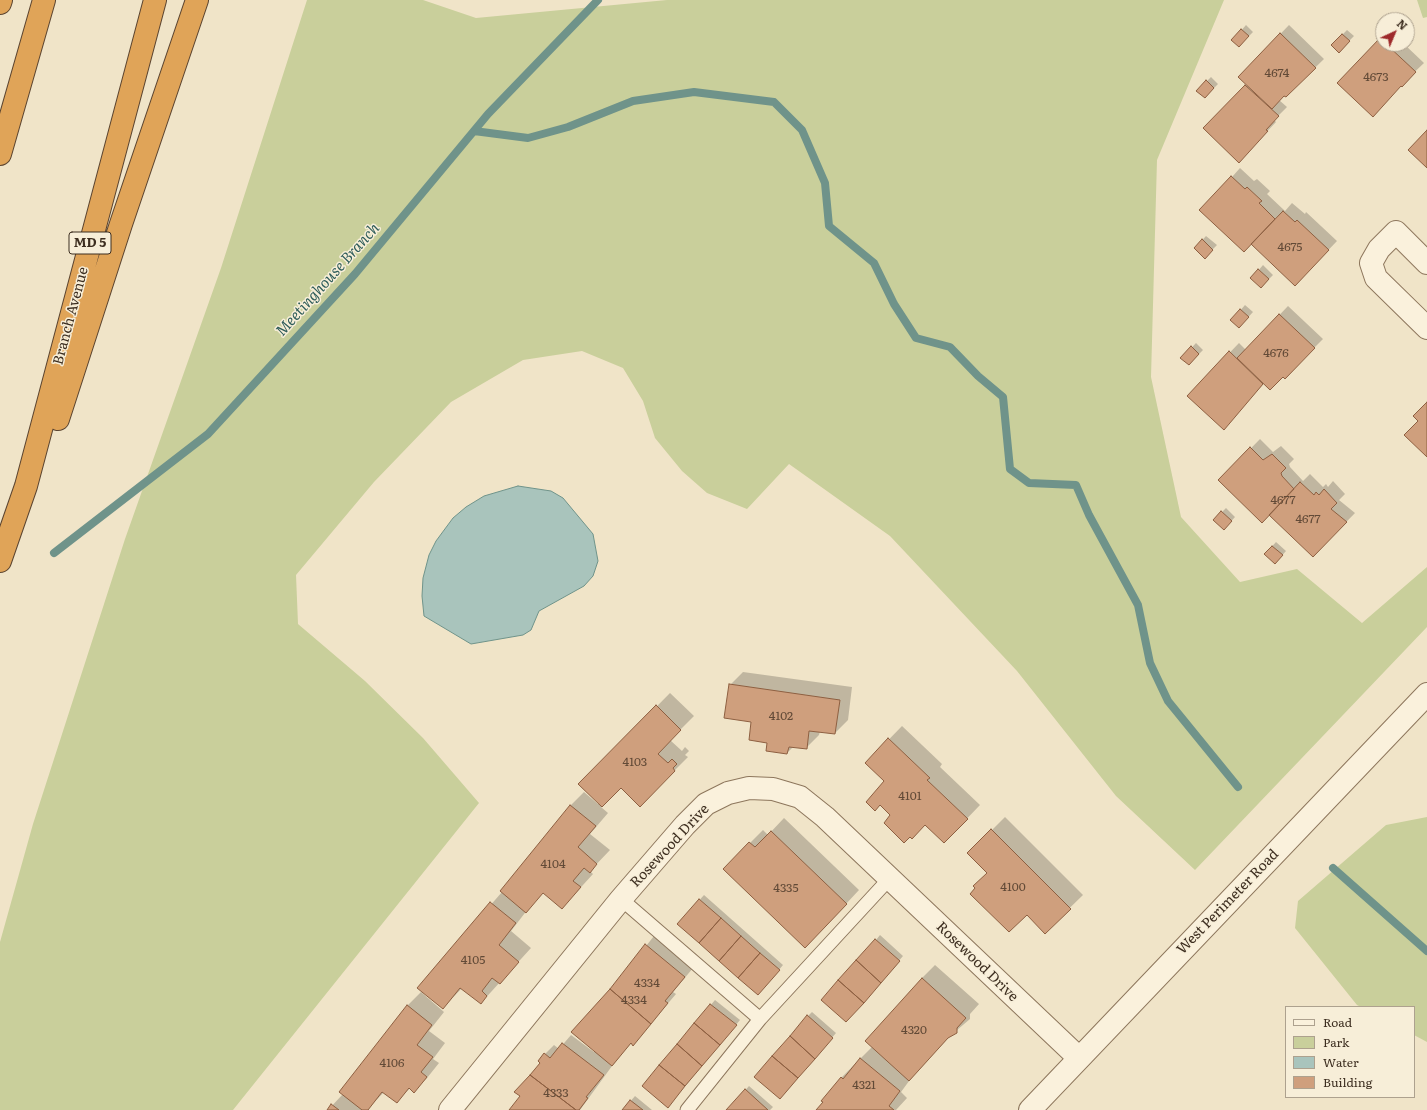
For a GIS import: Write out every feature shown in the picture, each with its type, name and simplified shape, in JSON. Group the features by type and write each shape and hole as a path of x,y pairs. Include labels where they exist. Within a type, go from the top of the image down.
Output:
{"highway":[{"path":"0,154 44,0"},
{"name":"Branch Avenue","path":"0,561 26,486 155,0"},
{"path":"26,486 46,456 121,224 197,0"}],"street":[{"path":"1425,323 1376,278 1371,263 1379,249 1396,232 1427,263"},
{"name":"West Perimeter Road","path":"1030,1110 1427,694"},
{"name":"Rosewood Drive","path":"450,1110 621,899 685,825 706,804 728,793 749,788 773,789 800,798 826,816 1012,996 1079,1058"}],"lane":[{"path":"687,1110 760,1019 890,878"},
{"path":"621,899 760,1019"}],"green space":[{"path":"307,0 423,0 476,18 667,0 1224,0 1157,160 1151,377 1181,517 1240,582 1297,569 1362,623 1427,567 1427,627 1195,870 1116,796 1017,671 890,536 789,464 747,509 707,493 682,471 655,438 643,401 623,368 582,351 523,360 451,402 374,482 296,575 298,624 365,681 423,738 479,803 233,1110 0,1110 0,942 33,824 125,539 221,268"},
{"path":"1417,0 1427,0 1427,17 1423,18"},
{"path":"1427,817 1427,1042 1415,1036 1415,1006 1357,1005 1295,928 1298,901 1386,825"}],"water":[{"path":"518,486 551,491 563,498 593,534 598,561 593,576 584,586 539,611 531,630 523,635 471,644 424,616 422,596 423,578 429,555 436,541 453,518 466,507 484,496"}],"building":[{"path":"1241,29 1249,36 1239,47 1231,40"},
{"path":"1280,33 1316,68 1286,97 1284,96 1272,109 1238,77"},
{"path":"1342,34 1350,41 1339,53 1331,45"},
{"path":"1375,43 1375,52 1395,52 1416,72 1373,117 1337,83"},
{"path":"1206,80 1214,88 1205,98 1196,91"},
{"path":"1245,85 1279,116 1266,130 1268,131 1239,163 1203,128"},
{"path":"1427,130 1427,168 1408,150"},
{"path":"1231,176 1245,189 1247,187 1262,201 1259,203 1275,219 1244,252 1199,210"},
{"path":"1283,211 1295,222 1297,220 1329,250 1295,286 1251,244"},
{"path":"1202,239 1213,250 1205,259 1194,248"},
{"path":"1258,269 1269,279 1261,288 1250,278"},
{"path":"1240,309 1249,317 1239,328 1230,320"},
{"path":"1279,314 1315,348 1285,379 1283,377 1270,390 1237,358"},
{"path":"1191,346 1199,354 1189,365 1180,358"},
{"path":"1229,351 1263,384 1224,430 1187,396"},
{"path":"1427,402 1427,457 1404,435 1418,421 1413,416"},
{"path":"1250,447 1263,460 1272,454 1286,468 1281,473 1282,476 1294,489 1262,523 1218,480"},
{"path":"1300,482 1314,495 1316,492 1319,495 1324,489 1337,503 1331,509 1347,522 1313,557 1269,515"},
{"path":"1221,511 1232,521 1224,530 1213,520"},
{"path":"1272,546 1283,555 1275,564 1264,554"},
{"path":"729,684 840,700 835,734 809,731 807,749 789,747 787,754 766,751 767,743 749,740 751,722 724,718"},
{"path":"656,705 681,730 658,754 668,763 672,759 677,764 673,768 675,771 640,807 621,788 602,807 578,784"},
{"path":"888,738 930,778 927,780 968,819 944,843 925,825 912,839 910,837 904,843 884,823 890,815 880,805 875,811 866,802 884,781 865,763"},
{"path":"570,805 596,826 578,847 597,864 590,873 584,868 573,881 581,887 562,909 543,893 526,913 500,891"},
{"path":"991,829 1071,909 1045,934 1027,915 1009,932 970,894 975,888 973,886 987,873 967,853"},
{"path":"771,831 847,904 805,948 723,869 749,842 755,847"},
{"path":"699,899 721,918 699,943 677,924"},
{"path":"490,902 516,923 499,945 519,962 500,984 492,978 482,991 487,996 481,1004 460,988 443,1009 417,988"},
{"path":"721,918 741,936 719,961 699,943"},
{"path":"741,936 760,953 738,978 719,961"},
{"path":"875,939 900,961 881,983 856,960"},
{"path":"645,944 685,977 665,1001 668,1003 651,1024 610,989"},
{"path":"760,953 780,970 758,995 738,978"},
{"path":"856,960 881,983 864,1003 838,980"},
{"path":"922,978 966,1018 957,1028 957,1033 948,1038 909,1081 865,1041"},
{"path":"838,980 864,1003 846,1022 821,1000"},
{"path":"610,989 651,1024 633,1046 631,1043 612,1066 571,1032"},
{"path":"710,1004 737,1025 720,1045 694,1023"},
{"path":"407,1005 432,1025 417,1045 433,1057 421,1072 427,1077 414,1093 409,1088 397,1103 382,1092 368,1110 362,1110 339,1092"},
{"path":"807,1015 833,1038 815,1059 790,1036"},
{"path":"694,1023 720,1045 702,1066 677,1044"},
{"path":"790,1036 815,1059 798,1078 772,1056"},
{"path":"562,1043 604,1075 586,1097 588,1098 579,1110 576,1110 530,1075 540,1063 538,1061 544,1053 550,1058"},
{"path":"677,1044 702,1066 685,1086 659,1065"},
{"path":"772,1056 798,1078 780,1099 754,1077"},
{"path":"860,1058 900,1091 889,1106 894,1110 816,1110 823,1102 821,1101 841,1077 843,1079"},
{"path":"659,1065 685,1086 668,1108 642,1086"},
{"path":"530,1075 576,1110 509,1110 520,1096 514,1092"},
{"path":"745,1089 768,1110 726,1110"},
{"path":"630,1100 643,1110 622,1110"},
{"path":"331,1104 339,1110 327,1110"}],"waterway":[{"name":"Meetinghouse Branch","path":"54,553 208,434 355,274 488,114 598,0"},
{"path":"474,131 528,138 568,127 633,101 694,92 774,102 802,130 825,183 829,226 874,263 894,304 916,338 950,347 978,376 1003,397 1010,469 1029,483 1076,485 1089,515 1138,605 1150,663 1168,701 1238,787"},
{"path":"1333,868 1427,951"}]}
